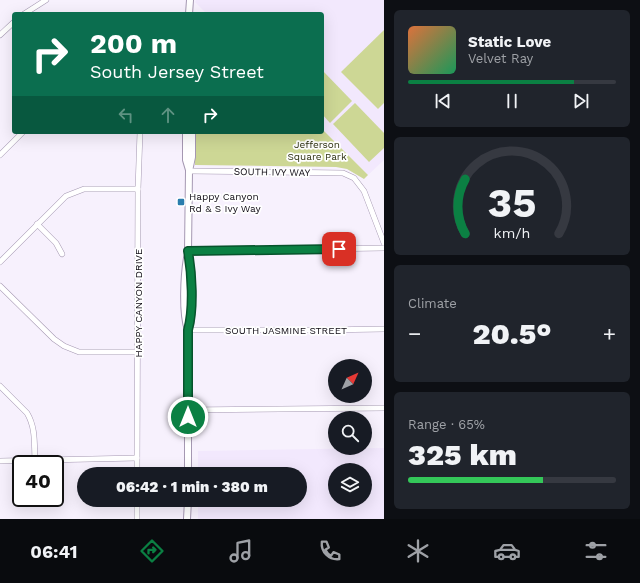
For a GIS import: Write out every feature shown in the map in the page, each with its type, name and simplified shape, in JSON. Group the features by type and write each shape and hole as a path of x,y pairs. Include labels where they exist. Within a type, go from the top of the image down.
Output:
{"street":[{"path":"27,12 46,0"},
{"path":"189,12 190,0"},
{"path":"0,35 12,24"},
{"path":"0,154 21,134"},
{"name":"HAPPY CANYON DRIVE","path":"137,467 138,189 140,134"},
{"path":"186,134 186,160 189,170"},
{"path":"188,467 188,330 185,322 185,269 188,251 189,170 192,157 192,134"},
{"name":"SOUTH IVY WAY","path":"189,170 343,173 354,178 364,191 384,243"},
{"path":"0,262 66,196 84,189 138,189"},
{"path":"38,224 56,243 62,254"},
{"path":"188,251 384,248"},
{"path":"0,286 54,339 64,346 84,352 138,352"},
{"name":"SOUTH JASMINE STREET","path":"188,330 384,329"},
{"path":"0,386 27,413 30,418 34,428 35,455"},
{"path":"188,410 384,408"},
{"path":"64,459 137,458"},
{"path":"0,461 12,461"},
{"path":"137,507 137,519"},
{"path":"187,519 188,507"}],"shaded area":[{"path":"196,0 384,0 384,160 368,175 324,131 324,12 205,12 195,2"},
{"path":"372,448 384,448 384,519 198,519 198,507 307,507 307,467 198,467 198,451 328,449 328,455 372,455"}],"green space":[{"path":"384,30 384,103 378,109 341,72"},
{"path":"324,72 352,101 330,123 324,116"},
{"path":"355,103 384,133 384,148 369,162 333,124"},
{"name":"Jefferson Square Park","path":"324,131 368,175 364,179 347,169 336,167 195,165 195,134 324,134"}],"place":[{"name":"Happy Canyon Rd & S Ivy Way","path":"181,202"}],"route":[{"path":"188,417 188,330 191,320 191,269 188,251 339,249"}]}
